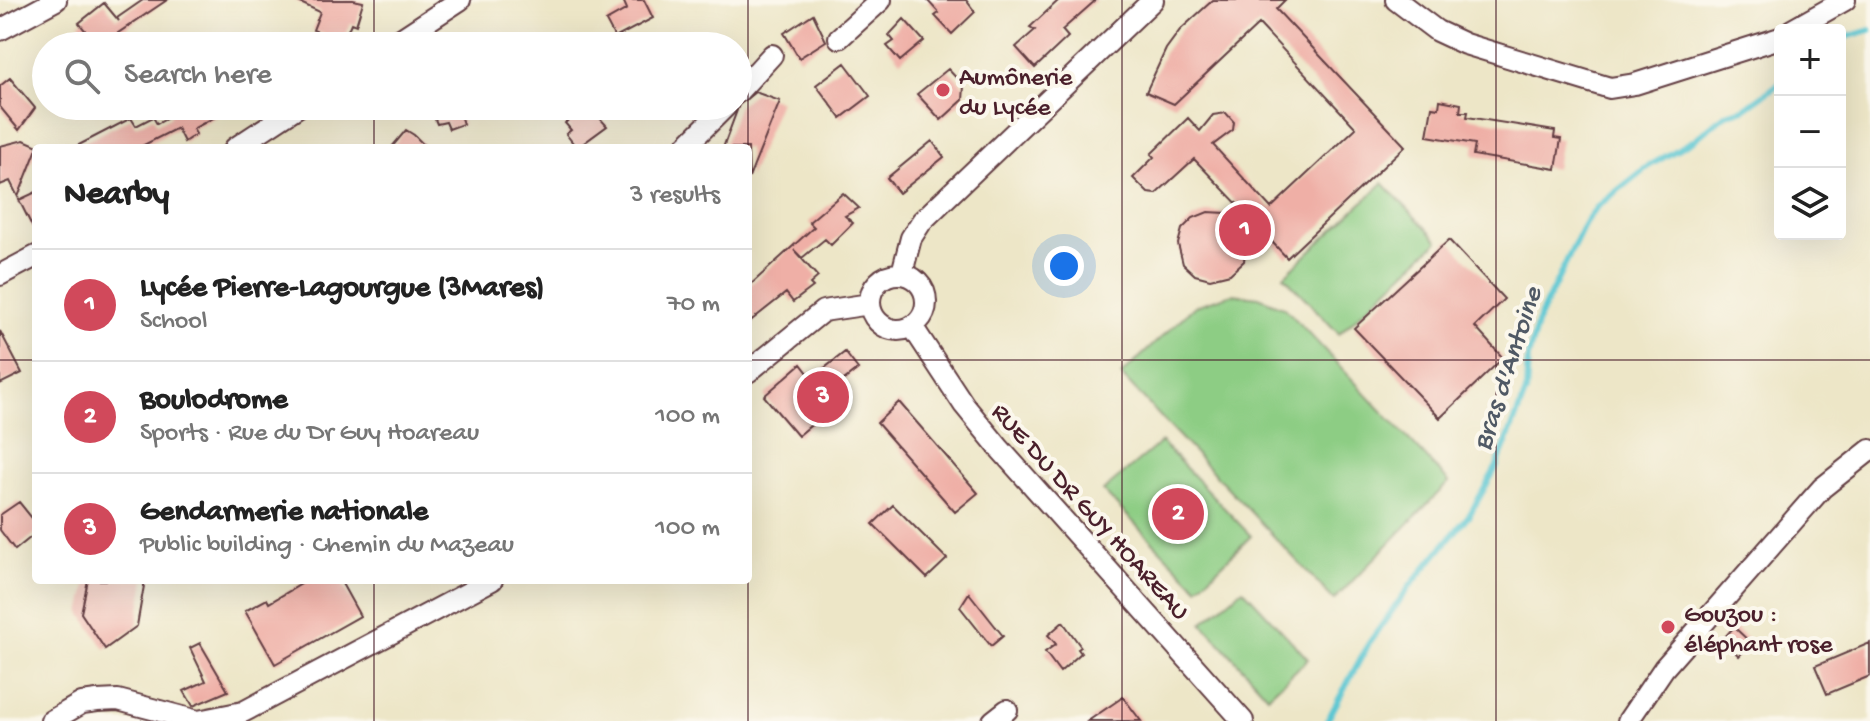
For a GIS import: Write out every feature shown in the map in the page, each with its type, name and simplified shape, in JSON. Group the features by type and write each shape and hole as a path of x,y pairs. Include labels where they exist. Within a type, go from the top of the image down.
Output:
{"street":[{"path":"0,30 56,0"},
{"path":"411,32 460,0"},
{"path":"839,38 881,0"},
{"path":"1396,0 1419,7 1437,31 1465,44 1610,88 1635,84 1774,40"},
{"path":"1803,24 1845,0"},
{"path":"902,273 911,238 922,221 1149,1"},
{"path":"752,77 772,55"},
{"path":"241,144 278,120"},
{"path":"688,144 712,120"},
{"path":"0,275 32,258"},
{"path":"902,273 919,282 926,296 925,311 912,326 897,330 882,325 870,304 879,281 902,273"},
{"path":"752,369 823,311 870,304"},
{"name":"RUE DU DR GUY HOAREAU","path":"912,326 964,405 1000,449 1243,721"},
{"path":"1628,721 1664,668 1822,488 1870,450"},
{"path":"51,721 82,703 97,701 126,702 152,712 198,721 243,712 484,584"}],"green space":[{"path":"1383,183 1438,241 1339,334 1284,276"},
{"path":"1232,294 1259,297 1285,308 1449,482 1334,600 1121,375 1195,306"},
{"path":"1161,442 1251,536 1198,588 1103,491"},
{"path":"1243,589 1308,659 1268,696 1202,623"}],"building":[{"path":"143,0 167,0 119,32 86,32 79,23 104,3 119,21 117,18"},
{"path":"294,0 363,2 356,25 351,23 347,32 313,30 320,12"},
{"path":"623,0 644,0 653,18 626,32 612,32 606,21 627,9"},
{"path":"927,0 966,0 975,12 952,34 935,16 939,13"},
{"path":"1059,0 1096,0 1062,30 1068,37 1035,68 1016,47 1035,30 1030,27"},
{"path":"1213,0 1285,0 1276,9 1405,146 1287,258 1248,216 1244,261 1230,274 1210,279 1195,275 1183,264 1178,244 1182,229 1193,218 1208,212 1247,214 1194,159 1156,194 1148,193 1133,178 1154,157 1151,154 1188,118 1200,131 1213,115 1226,113 1234,122 1233,130 1213,145 1271,208 1356,128 1259,24 1174,104 1146,92 1166,49 1180,30"},
{"path":"813,14 826,41 799,58 784,33"},
{"path":"904,19 924,41 900,61 887,46 894,41 889,35"},
{"path":"845,63 870,96 841,118 816,85"},
{"name":"Aumônerie du Lycée","path":"948,69 964,86 963,100 941,120 917,94"},
{"path":"10,78 32,104 32,112 19,130 0,107 0,86"},
{"path":"755,92 780,101 752,171 752,144 724,144 733,120 752,120 752,94"},
{"path":"1440,100 1461,104 1460,112 1468,112 1467,117 1555,131 1554,138 1561,139 1556,169 1473,155 1475,144 1427,136 1432,107 1439,108"},
{"path":"127,120 132,120 136,126 147,120 155,120 157,124 164,120 209,120 193,129 196,134 184,142 177,128 146,144 81,144"},
{"path":"435,120 462,120 463,124 449,129 446,122 437,124"},
{"path":"569,120 602,120 607,126 582,144 574,144 566,134 571,130 565,123"},
{"path":"406,130 423,144 394,144"},
{"path":"24,140 33,144 32,161 18,197 10,181 0,185 0,146"},
{"path":"932,141 944,157 899,193 887,178"},
{"path":"843,193 859,208 845,216 853,223 831,245 825,239 802,258 794,250 818,277 810,284 813,287 793,302 786,293 752,320 752,283 814,227 809,222"},
{"path":"32,194 32,226 19,200"},
{"path":"1449,240 1504,299 1475,327 1503,358 1440,418 1354,328"},
{"path":"0,331 22,373 0,384"},
{"path":"845,352 858,369 826,394 835,405 798,436 764,396 801,364 812,378"},
{"path":"899,402 978,493 955,512 877,423"},
{"path":"19,502 32,518 32,536 15,550 0,530 0,515"},
{"path":"893,505 947,559 927,578 873,524"},
{"path":"87,584 144,584 137,626 105,649 81,613"},
{"path":"301,584 342,584 360,616 275,664 245,611 267,599 269,603"},
{"path":"969,593 1003,636 991,646 960,607"},
{"path":"1063,622 1081,647 1078,649 1081,653 1060,672 1045,652 1056,644 1048,635"},
{"path":"1734,627 1751,643 1739,656 1722,640"},
{"path":"200,643 228,691 193,706 184,691 206,681 190,648"},
{"path":"1870,643 1870,676 1827,694 1815,666"},
{"path":"1123,697 1141,721 1088,721"}],"waterway":[{"name":"Bras d'Antoine","path":"1846,37 1870,30"},
{"name":"Bras d'Antoine","path":"1327,721 1369,643 1410,586 1470,514 1497,466 1526,392 1528,357 1539,318 1586,221 1597,207 1647,167 1694,140 1726,114 1744,109 1774,87"}],"place":[{"name":"Aumônerie du Lycée","path":"943,90"},
{"name":"Lycée Pierre-Lagourgue (3Mares)","path":"1245,230"},
{"name":"Gendarmerie nationale","path":"823,397"},
{"name":"Boulodrome","path":"1178,514"},
{"name":"Gouzou : éléphant rose","path":"1668,627"}]}
